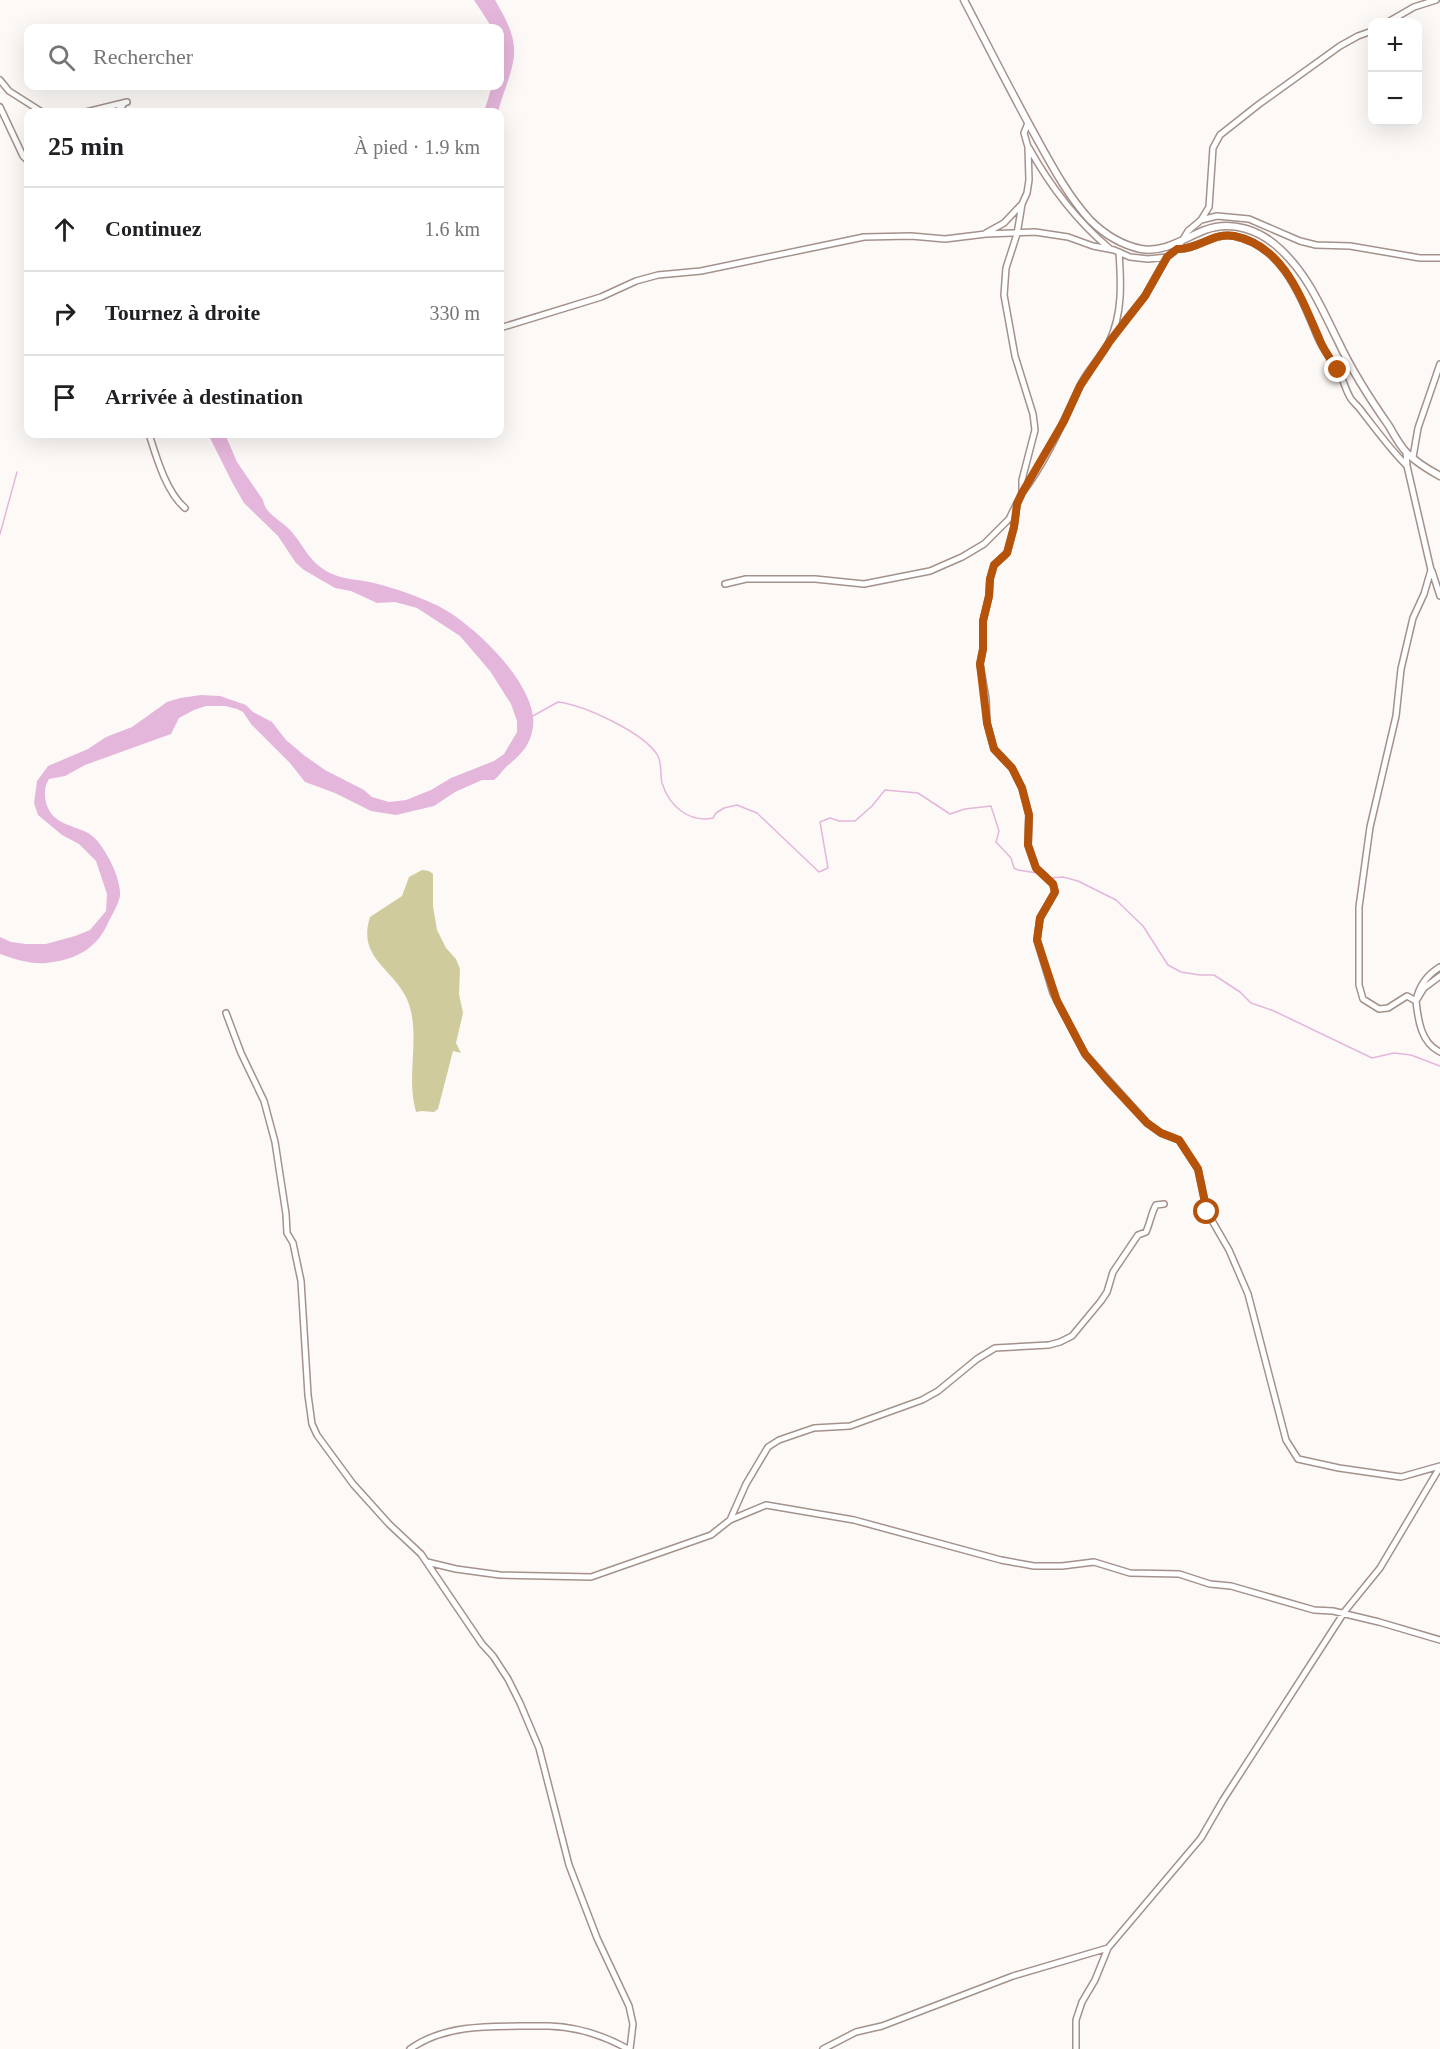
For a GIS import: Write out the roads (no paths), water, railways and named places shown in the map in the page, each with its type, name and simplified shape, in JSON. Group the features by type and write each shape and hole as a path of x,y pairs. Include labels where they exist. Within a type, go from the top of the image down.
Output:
{"main road":[{"path":"964,0 1028,123 1070,196 1091,221 1106,234 1123,244 1143,249 1161,249 1221,226 1251,230 1280,248 1309,282 1348,362 1406,452 1440,476"}],"street":[{"path":"1414,7 1419,0"},
{"path":"1395,18 1414,7 1436,0"},
{"path":"725,584 746,579 815,579 864,584 930,571 963,557 984,544 1009,519 1064,421 1080,386 1110,341 1145,296 1167,257 1177,249 1188,231 1201,219 1209,207 1213,148 1220,135 1340,46 1368,33"},
{"path":"0,80 9,91 36,108"},
{"path":"102,108 127,102 120,108"},
{"path":"0,107 24,157"},
{"path":"1028,123 1024,133 1028,147 1042,172 1079,219 1110,249"},
{"path":"1022,493 1022,480 1035,430 1033,414 1015,356 1004,295 1006,268 1017,234 1029,180 1028,147"},
{"path":"983,235 1004,223 1022,204"},
{"path":"1201,219 1217,216 1249,219 1300,241 1316,245 1350,246 1420,258 1440,258"},
{"path":"504,327 601,297 636,281 657,275 701,271 864,237 911,236 945,239 1035,232 1068,237 1130,257 1148,259 1167,257"},
{"path":"1177,249 1188,249 1216,238 1234,236 1258,246 1273,257 1286,272 1305,304 1319,340 1341,375 1351,398 1385,444 1407,466"},
{"path":"1110,341 1120,303 1119,252"},
{"path":"1413,457 1418,428 1440,364"},
{"path":"150,438 157,461 176,499 185,508"},
{"path":"1406,452 1407,466 1431,570 1440,596"},
{"path":"1017,504 1007,553 994,565 990,579 989,596 983,621 983,649 980,664 987,723 994,749 1012,768 1022,788 1029,815 1028,845 1036,868 1053,884 1055,892 1040,918 1037,940 1053,993 1085,1054 1147,1123 1161,1133 1179,1140 1198,1169 1207,1212 1229,1250 1248,1294 1286,1440 1298,1459 1339,1468 1401,1477 1440,1467"},
{"path":"1416,1001 1407,996 1388,1008 1379,1010 1363,999 1359,985 1358,927 1370,827 1396,716 1401,669 1413,618 1424,594 1431,570"},
{"path":"1440,967 1428,974 1418,992 1416,1001 1420,1027 1427,1042 1440,1052"},
{"path":"1416,1001 1424,988 1440,976"},
{"path":"226,1013 241,1053 264,1101 275,1142 287,1233 293,1243 301,1281 312,1424 317,1435 353,1484 427,1562 482,1644 493,1656 520,1703 538,1748 569,1864 597,1938 629,2006 633,2024 629,2049 608,2037 564,2026 445,2032 424,2039 410,2049"},
{"path":"730,1520 746,1484 768,1447 779,1440 814,1428 850,1426 922,1400 938,1391 977,1359 995,1348 1049,1345 1072,1336 1107,1292 1113,1272 1138,1235 1146,1232 1156,1205 1164,1204"},
{"path":"1076,2049 1076,2020 1108,1947 1201,1838 1343,1613 1380,1568 1440,1467"},
{"path":"427,1562 500,1575 591,1576 711,1535 730,1520 766,1504 854,1520 1001,1560 1034,1566 1062,1566 1094,1562 1130,1572 1179,1574 1210,1584 1231,1586 1314,1610 1343,1613 1440,1640"},
{"path":"823,2049 856,2032 882,2026 1013,1976 1108,1947"}],"waterway":[{"path":"479,0 494,24"},
{"path":"0,534 17,472"},
{"path":"531,717 558,702 583,708 628,730 641,738 658,756 665,791 681,811 704,819 713,818 724,808 737,805 757,813 819,872 828,868 820,822 830,818 839,821 855,821 885,790 918,793 950,814 965,809 991,806 999,831 996,842 1011,858 1014,868 1037,873"},
{"path":"1051,878 1063,877 1078,881 1116,900 1143,926 1168,965 1181,972 1214,975 1240,992 1251,1003 1274,1011 1372,1058 1394,1053 1411,1055 1440,1066"}]}
